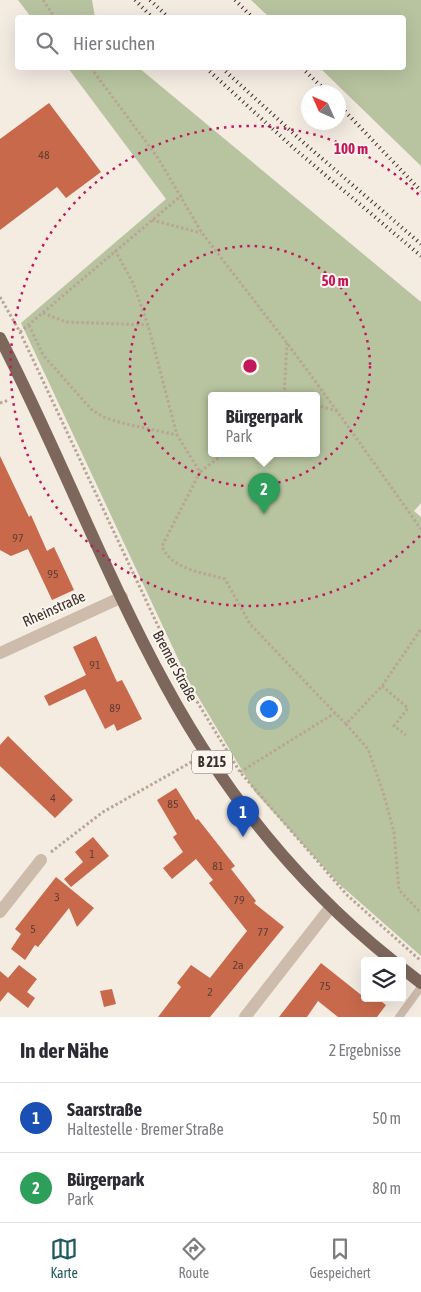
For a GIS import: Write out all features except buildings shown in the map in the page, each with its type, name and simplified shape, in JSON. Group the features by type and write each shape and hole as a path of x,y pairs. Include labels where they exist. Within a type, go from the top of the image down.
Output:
{"main road":[{"name":"Bremer Straße","path":"0,338 166,686 206,754 258,825 330,908 388,957"},
{"path":"406,971 421,983"}],"street":[{"name":"Rheinstraße","path":"0,653 122,597"},
{"path":"0,912 41,860"},
{"path":"244,1017 330,908"}],"lane":[{"path":"398,1017 421,988"}],"path":[{"path":"43,0 54,15"},
{"path":"92,70 158,158 182,195 202,233 287,342 421,529"},
{"path":"20,332 182,195"},
{"path":"152,220 202,233"},
{"path":"115,250 133,283 148,324 177,435 200,472"},
{"path":"0,297 20,332 182,677 240,772 347,895 421,961"},
{"path":"43,312 66,322 148,324"},
{"path":"29,325 43,355 91,409 104,417 122,423 177,435"},
{"path":"284,392 287,342"},
{"path":"0,403 9,400"},
{"path":"320,407 337,411"},
{"path":"220,457 200,472 162,546 166,555 183,566 225,579 250,624 368,749 394,832 399,890 421,913"},
{"path":"346,724 382,686 420,632"},
{"path":"382,686 408,708 394,726 406,735"},
{"path":"240,772 335,713"},
{"path":"41,860 103,812 206,754"}],"green space":[{"path":"18,0 92,0 95,15 29,15"},
{"path":"251,0 421,0 421,166 346,93 346,85 338,85 322,70 406,70 406,15 267,15"},
{"path":"69,70 141,70 421,302 421,503 414,511 421,517 421,956 338,883 255,792 188,680 21,323 166,199"}],"railway":[{"path":"135,0 150,15"},
{"path":"150,0 166,15"},
{"path":"235,0 250,15"},
{"path":"208,70 297,151 421,256"},
{"path":"224,70 304,143 421,244"},
{"path":"304,70 320,85"},
{"path":"346,112 421,191"}],"place":[{"name":"Bürgerpark","path":"264,514"},
{"name":"Saarstraße","path":"243,837"}]}
